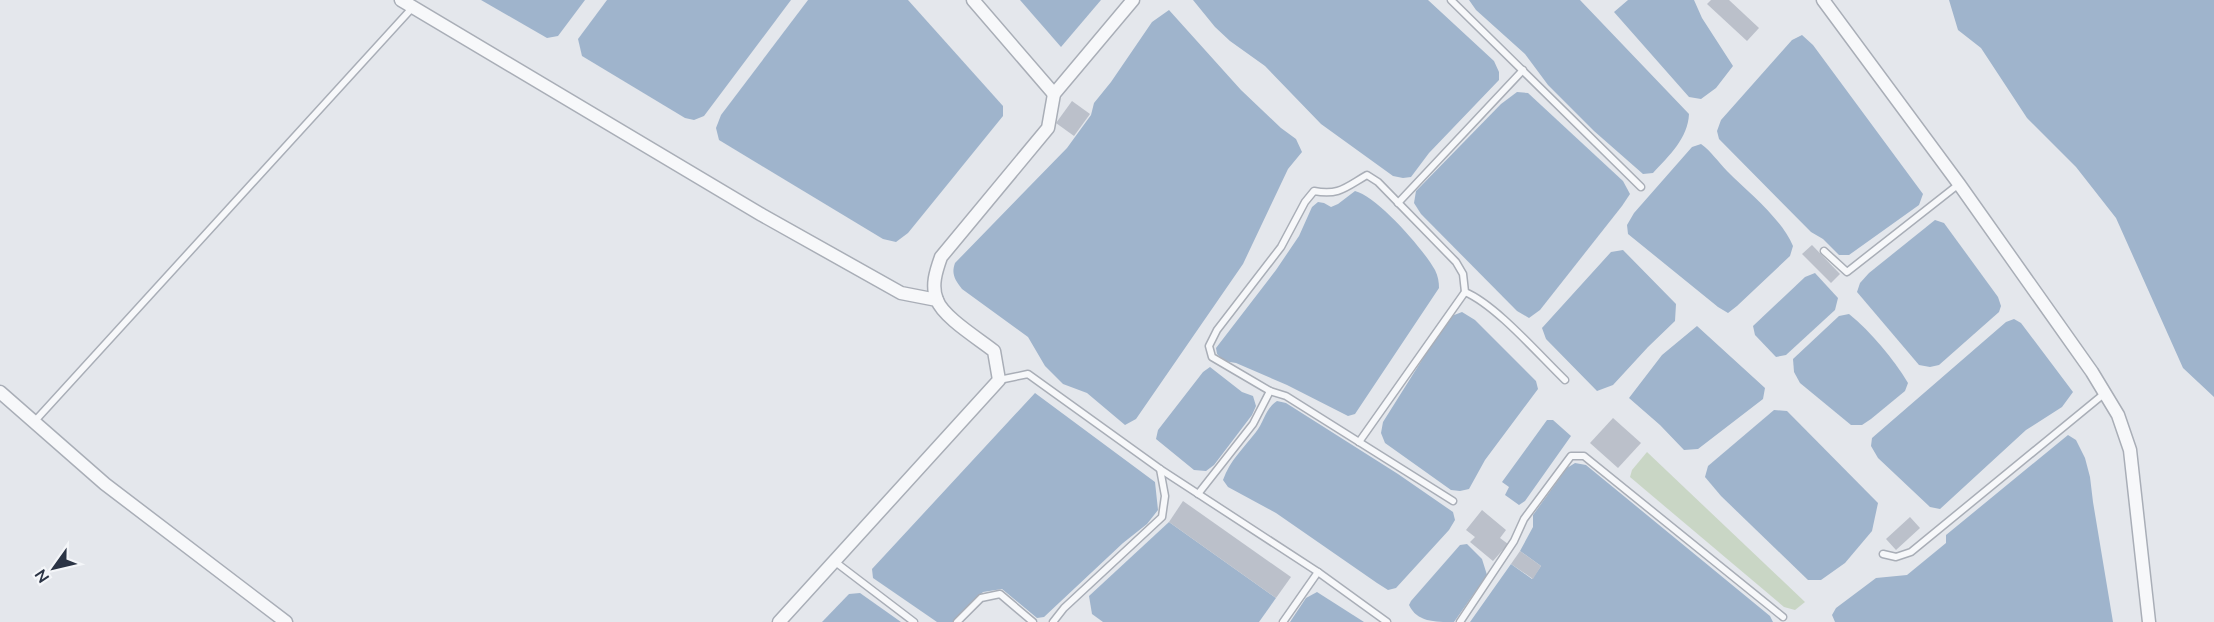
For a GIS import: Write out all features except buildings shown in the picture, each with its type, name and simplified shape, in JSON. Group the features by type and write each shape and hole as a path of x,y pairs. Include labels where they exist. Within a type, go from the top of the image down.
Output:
{"street":[{"path":"401,0 762,215 901,293 937,300"},
{"path":"973,0 1054,94"},
{"path":"779,622 999,380 994,351 947,314 937,300 934,279 940,257 1048,128 1054,94 1133,0"},
{"path":"1823,0 1959,184 2092,372 2118,415 2130,450 2149,622"},
{"path":"0,392 105,484 286,622"}],"lane":[{"path":"1451,0 1641,187"},
{"path":"34,422 413,7"},
{"path":"1398,203 1522,70"},
{"path":"1359,442 1465,292 1463,274 1456,262 1378,182 1367,175 1337,192 1329,194 1314,191 1305,201 1281,247 1217,330 1209,346 1212,357 1270,391 1286,396 1359,442 1453,501"},
{"path":"1824,251 1846,272 1959,184"},
{"path":"1465,292 1476,296 1494,311 1565,380"},
{"path":"999,380 1028,374 1160,469 1318,572 1387,622"},
{"path":"1198,494 1253,424 1270,391"},
{"path":"1883,554 1896,558 1911,552 2105,393"},
{"path":"1460,622 1514,541 1524,519 1571,456 1584,456 1783,617"},
{"path":"1053,622 1064,608 1162,517 1165,496 1160,469"},
{"path":"834,561 914,622"},
{"path":"1283,622 1318,572"},
{"path":"957,622 981,598 1000,594 1033,622"}],"green space":[{"path":"1647,452 1805,602 1795,610 1784,607 1630,477 1632,470"}],"water":[{"path":"481,0 585,0 558,36 547,38"},
{"path":"607,0 791,0 704,116 694,120 685,118 582,56 578,39"},
{"path":"808,0 908,0 1003,106 1003,116 908,233 896,242 883,239 719,140 716,128 721,115"},
{"path":"1020,0 1101,0 1061,47"},
{"path":"1193,0 1428,0 1494,61 1499,72 1499,80 1429,153 1411,177 1393,176 1321,124 1265,66 1230,41 1215,27"},
{"path":"1469,0 1580,0 1689,114 1685,131 1677,146 1653,173 1643,174 1594,131 1548,85 1525,54 1476,10"},
{"path":"1628,0 1694,0 1702,18 1733,66 1716,88 1701,99 1689,97 1614,12"},
{"path":"1949,0 2214,0 2214,397 2183,368 2116,218 2076,167 2027,118 1981,48 1958,30"},
{"path":"1169,10 1241,90 1296,139 1302,152 1288,169 1243,264 1136,419 1125,425 1087,393 1063,384 1045,366 1028,337 962,289 953,270 955,263 1067,148 1091,115 1094,103 1152,22"},
{"path":"1802,35 1813,45 1923,194 1919,205 1849,255 1839,255 1823,239 1811,232 1719,139 1717,131 1721,120 1792,40"},
{"path":"1517,92 1528,93 1623,181 1630,194 1540,310 1529,318 1517,311 1421,214 1414,203 1416,191 1501,104"},
{"path":"1701,144 1773,216 1793,246 1790,256 1728,313 1628,234 1627,225 1634,213 1692,147"},
{"path":"1355,191 1364,195 1387,213 1411,238 1435,270 1439,288 1355,414 1348,416 1287,385 1236,363 1224,361 1217,354 1216,348 1276,270 1299,236 1312,207 1318,202 1331,207"},
{"path":"1935,220 1944,223 1998,297 2001,306 1999,312 1939,365 1930,367 1919,365 1857,292 1860,283 1869,273"},
{"path":"1623,250 1676,304 1675,321 1613,385 1597,391 1546,339 1542,328 1611,252"},
{"path":"1815,273 1838,298 1835,310 1786,355 1776,357 1755,335 1753,326 1805,277"},
{"path":"1462,312 1475,320 1536,381 1538,389 1485,460 1469,489 1460,491 1451,490 1385,443 1381,433 1383,422 1449,317"},
{"path":"1849,314 1881,346 1908,383 1905,391 1862,425 1851,425 1800,383 1794,372 1793,359 1839,316"},
{"path":"2014,319 2021,323 2073,392 2062,407 2026,430 1940,509 1930,507 1878,458 1871,446 1872,438 2006,322"},
{"path":"1697,326 1765,388 1763,399 1698,449 1684,450 1629,398 1662,355"},
{"path":"1210,367 1242,392 1253,396 1256,406 1252,415 1214,465 1206,471 1194,470 1156,439 1158,430 1203,372"},
{"path":"1035,393 1155,482 1158,510 1147,524 1123,543 1044,617 1037,618 1002,589 983,592 954,622 937,622 873,578 872,569"},
{"path":"1277,401 1286,403 1453,512 1455,520 1449,530 1396,588 1388,590 1276,513 1228,487 1223,480 1233,461"},
{"path":"1774,410 1787,411 1878,503 1872,531 1845,563 1821,580 1808,580 1721,496 1705,477 1708,466"},
{"path":"1547,420 1553,420 1571,436 1525,501 1519,505 1505,495 1509,487 1502,482"},
{"path":"2068,435 2076,440 2085,458 2090,477 2113,622 1835,622 1832,615 1836,608 1876,578 1907,575 1946,543 1946,535"},
{"path":"1575,463 1586,465 1770,616 1773,622 1470,622 1511,564 1532,579 1541,566 1520,551 1533,527 1533,515 1567,468"},
{"path":"1169,522 1276,598 1259,622 1103,622 1092,614 1089,596"},
{"path":"1467,544 1482,559 1487,575 1454,622 1421,618 1412,611 1409,605 1411,601 1460,545"},
{"path":"1317,592 1364,622 1290,622 1306,598"},
{"path":"860,593 901,622 822,622 849,594"}]}
